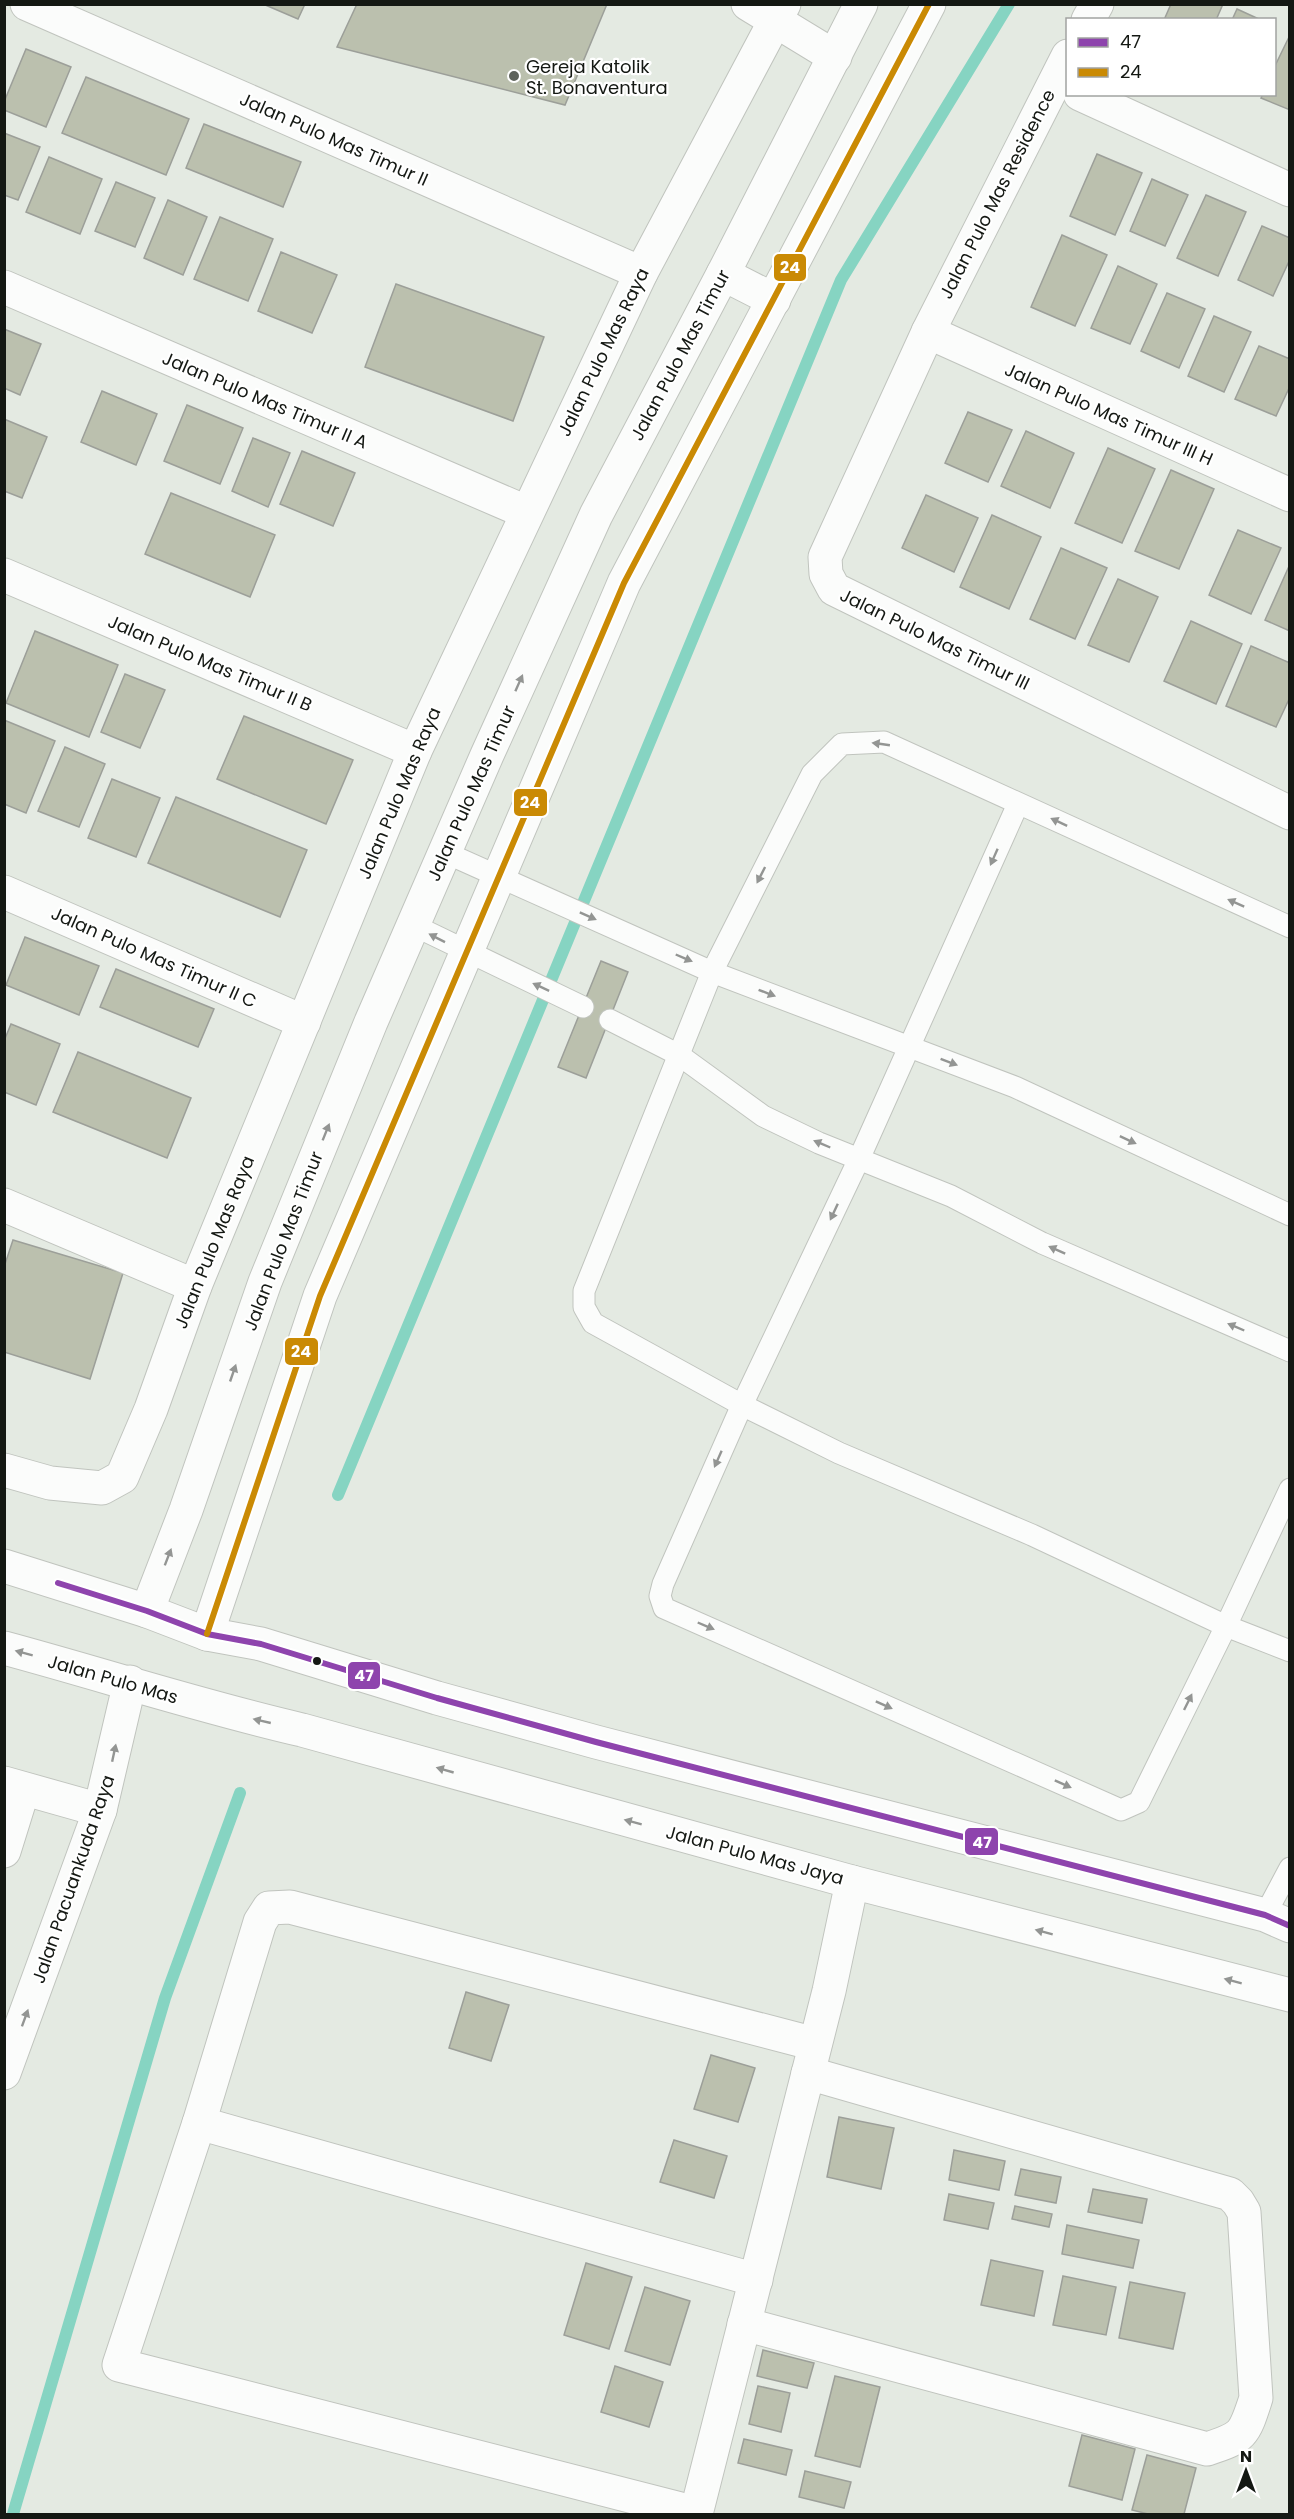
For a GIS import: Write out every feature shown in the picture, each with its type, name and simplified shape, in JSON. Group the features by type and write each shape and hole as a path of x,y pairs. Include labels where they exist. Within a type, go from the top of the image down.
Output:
{"street":[{"name":"Jalan Pulo Mas Timur II","path":"27,4 641,273"},
{"name":"Jalan Pulo Mas Timur","path":"147,1611 186,1510 265,1282 371,1022 444,852 596,515 861,4"},
{"path":"207,1634 320,1296 624,584 929,4"},
{"path":"1089,18 1097,4"},
{"name":"Jalan Pulo Mas Raya","path":"4,1470 50,1483 102,1488 122,1477 151,1409 195,1286 415,751 526,512 769,10"},
{"path":"769,10 835,57"},
{"name":"Jalan Pulo Mas Residence","path":"928,332 1066,83"},
{"path":"1098,96 1290,190"},
{"path":"723,274 774,300"},
{"name":"Jalan Pulo Mas Timur II A","path":"4,287 526,512"},
{"name":"Jalan Pulo Mas Timur III H","path":"928,332 1290,495"},
{"name":"Jalan Pulo Mas Timur III","path":"928,332 825,557 826,574 834,589 1290,813"},
{"name":"Jalan Pulo Mas Timur II B","path":"4,575 415,751"},
{"name":"Jalan Pulo Mas Timur II C","path":"4,892 304,1022"},
{"path":"4,1205 195,1286"},
{"path":"4,1566 147,1611 207,1634 261,1644 437,1698 596,1742 1277,1921"},
{"name":"Jalan Pulo Mas","path":"4,1648 130,1682 221,1711"},
{"name":"Jalan Pacuankuda Raya","path":"4,2073 103,1800 130,1682"},
{"name":"Jalan Pulo Mas Jaya","path":"221,1711 302,1730 852,1882 1290,1995"},
{"path":"4,1851 14,1786 103,1800"},
{"path":"744,2324 1207,2449 1235,2440 1248,2424 1256,2398 1244,2212 1230,2194 812,2059 290,1907 269,1908 260,1922 199,2123 119,2366 696,2514 744,2324 756,2280 812,2059 829,1991 852,1882"},
{"path":"199,2123 756,2280"}],"lane":[{"path":"1290,927 884,742 842,744 812,774 712,972 584,1291 584,1307 593,1323 742,1405 839,1454 1032,1535 1226,1626 1290,1651"},
{"path":"1018,804 859,1159 742,1405 663,1584 660,1596 664,1608 1121,1810 1139,1802 1226,1626 1290,1489"},
{"path":"444,852 712,972 1015,1087 1290,1215"},
{"path":"413,925 583,1007"},
{"path":"617,1023 679,1055 763,1116 819,1143 951,1196 1042,1243 1290,1351"},
{"path":"1277,1921 1290,1868"}],"building":[{"path":"263,4 305,4 298,19"},
{"name":"Gereja Katolik St. Bonaventura","path":"357,4 607,4 565,105 337,47"},
{"path":"1171,4 1223,4 1217,18 1165,18"},
{"path":"1237,9 1257,18 1233,18"},
{"path":"1290,35 1290,110 1261,98 1262,96 1276,96 1276,64"},
{"path":"26,49 71,67 46,127 4,110 4,102"},
{"path":"86,77 189,119 166,175 62,133"},
{"path":"204,124 301,162 283,207 186,168"},
{"path":"4,133 40,147 18,200 4,195"},
{"path":"1097,154 1142,173 1115,235 1070,216"},
{"path":"49,157 102,179 80,234 26,212"},
{"path":"1152,179 1188,195 1165,246 1130,231"},
{"path":"116,182 155,198 135,247 95,231"},
{"path":"1206,195 1246,212 1218,276 1177,258"},
{"path":"168,200 207,217 183,275 144,258"},
{"path":"220,217 273,239 248,301 194,279"},
{"path":"1262,226 1290,238 1290,259 1273,296 1238,280"},
{"path":"1062,235 1107,255 1075,326 1031,307"},
{"path":"281,252 337,275 312,333 258,311"},
{"path":"1118,266 1157,284 1130,344 1091,328"},
{"path":"396,284 544,337 513,421 365,367"},
{"path":"1167,293 1205,309 1179,368 1141,351"},
{"path":"1214,316 1251,332 1224,392 1188,376"},
{"path":"4,329 41,344 20,395 4,388"},
{"path":"1259,346 1290,359 1290,386 1276,416 1235,399"},
{"path":"102,391 157,414 136,465 81,442"},
{"path":"187,405 243,428 220,484 164,461"},
{"path":"968,412 1012,430 988,482 945,463"},
{"path":"4,419 47,437 22,498 4,491"},
{"path":"1026,431 1074,453 1050,508 1001,486"},
{"path":"253,438 290,453 268,507 232,491"},
{"path":"1108,448 1155,469 1122,543 1075,523"},
{"path":"302,451 355,473 333,526 280,504"},
{"path":"1171,470 1214,489 1179,569 1135,551"},
{"path":"171,493 275,535 250,597 145,554"},
{"path":"926,495 978,518 954,572 902,548"},
{"path":"992,515 1041,537 1009,609 960,587"},
{"path":"1238,530 1281,548 1251,614 1209,595"},
{"path":"1061,548 1107,568 1075,639 1030,619"},
{"path":"1290,564 1290,631 1265,620"},
{"path":"1118,579 1158,597 1129,662 1088,645"},
{"path":"1191,621 1242,644 1216,704 1164,681"},
{"path":"35,631 118,665 89,737 6,703"},
{"path":"1251,646 1290,663 1290,697 1276,727 1226,706"},
{"path":"125,674 165,690 140,748 101,732"},
{"path":"244,716 353,760 326,824 217,779"},
{"path":"4,720 55,741 26,813 4,804"},
{"path":"65,747 105,764 79,827 38,811"},
{"path":"112,779 160,798 136,857 88,838"},
{"path":"176,797 307,850 280,917 148,863"},
{"path":"25,937 99,966 79,1015 6,985"},
{"path":"601,961 628,972 586,1078 558,1067"},
{"path":"116,969 214,1009 198,1047 100,1007"},
{"path":"11,1024 60,1044 36,1105 4,1092 4,1041"},
{"path":"78,1052 191,1098 167,1158 53,1112"},
{"path":"13,1240 123,1273 90,1379 4,1352 4,1267"},
{"path":"466,1992 509,2005 491,2061 449,2048"},
{"path":"711,2055 755,2068 738,2122 694,2109"},
{"path":"839,2117 894,2128 881,2189 827,2177"},
{"path":"674,2140 727,2156 714,2198 660,2182"},
{"path":"954,2150 1005,2161 999,2190 949,2180"},
{"path":"1021,2169 1061,2177 1056,2203 1015,2195"},
{"path":"1093,2189 1147,2199 1142,2223 1088,2212"},
{"path":"949,2194 994,2203 988,2229 944,2220"},
{"path":"1015,2206 1052,2214 1049,2227 1012,2219"},
{"path":"1067,2225 1139,2240 1133,2268 1062,2254"},
{"path":"991,2260 1043,2271 1034,2316 981,2305"},
{"path":"586,2263 632,2277 609,2349 564,2335"},
{"path":"1063,2276 1116,2287 1106,2335 1053,2325"},
{"path":"1130,2282 1185,2293 1173,2349 1119,2338"},
{"path":"645,2287 690,2301 670,2365 625,2351"},
{"path":"763,2350 814,2363 807,2388 757,2376"},
{"path":"615,2366 663,2382 649,2427 601,2412"},
{"path":"835,2376 880,2387 860,2467 815,2456"},
{"path":"758,2386 790,2393 781,2432 749,2424"},
{"path":"1082,2435 1135,2449 1122,2500 1069,2486"},
{"path":"744,2439 792,2450 786,2475 738,2463"},
{"path":"1147,2455 1196,2468 1184,2514 1148,2514 1132,2510"},
{"path":"805,2471 851,2482 844,2508 799,2497"}],"waterway":[{"path":"338,1495 841,280 1009,4"},
{"path":"13,2514 165,1998 240,1793"}],"transit line":[{"name":"24","path":"207,1634 320,1296 624,583 929,4"},
{"name":"47","path":"58,1583 147,1611 207,1634 261,1644 437,1698 596,1742 1265,1915 1290,1926"}],"place":[{"name":"Gereja Katolik St. Bonaventura","path":"514,76"}]}
